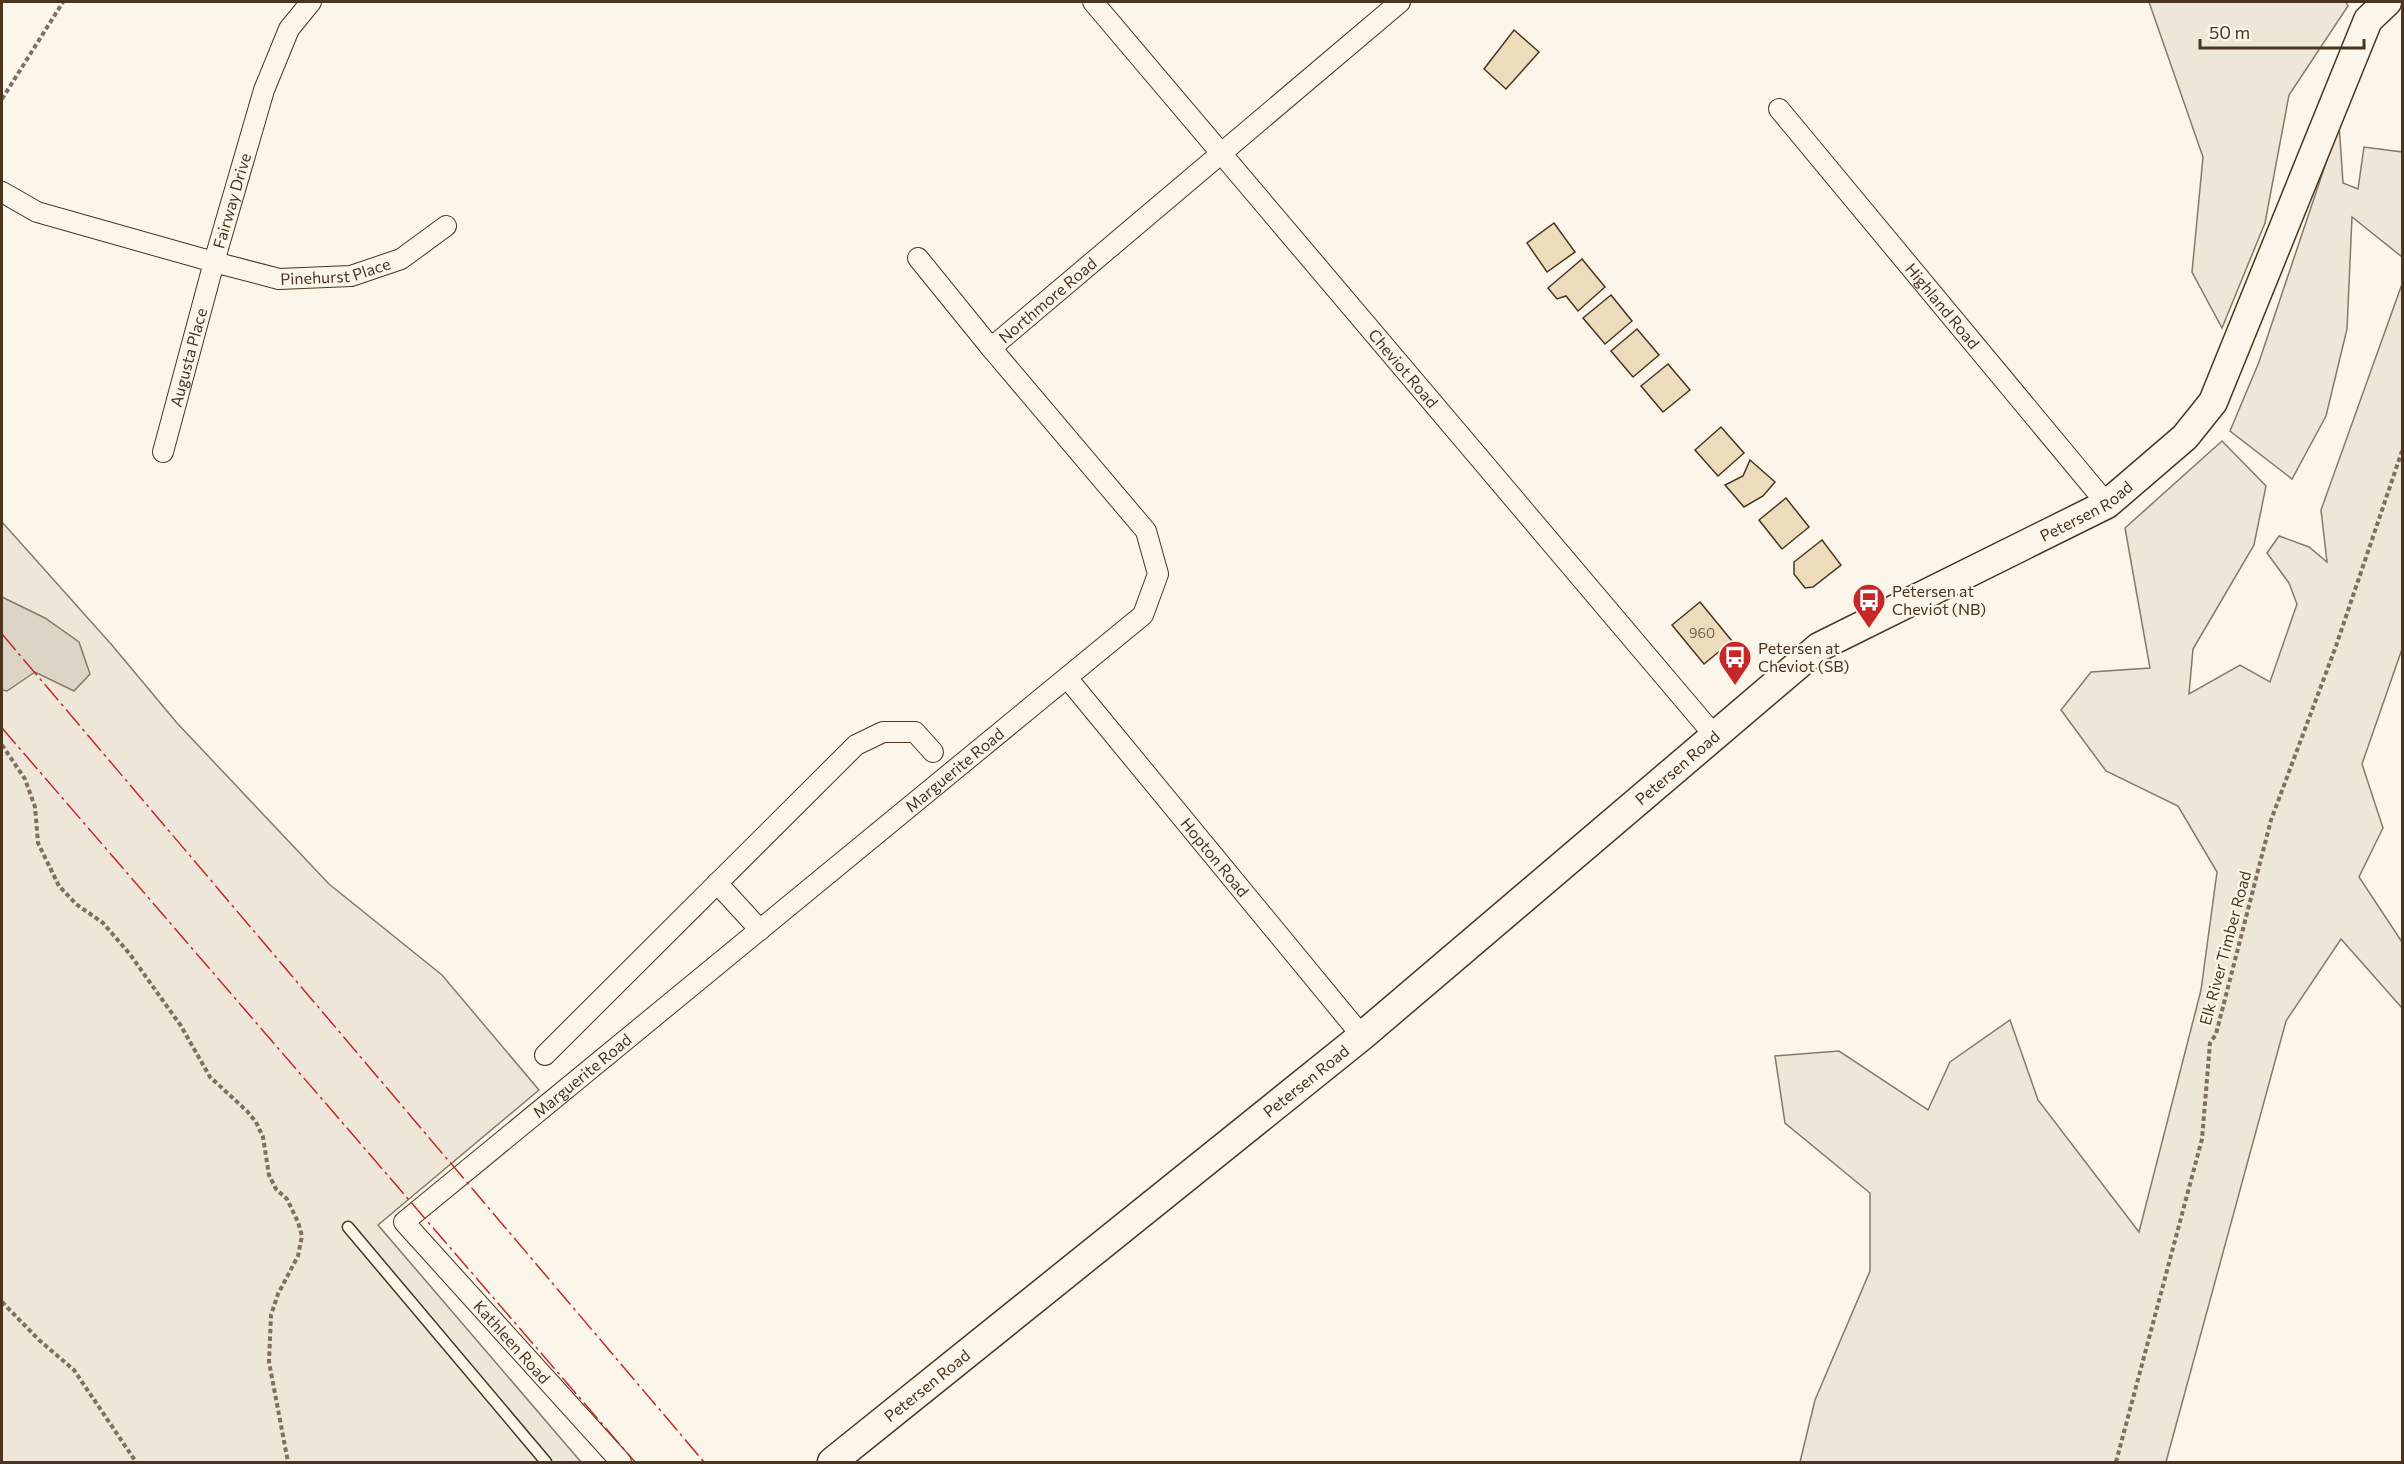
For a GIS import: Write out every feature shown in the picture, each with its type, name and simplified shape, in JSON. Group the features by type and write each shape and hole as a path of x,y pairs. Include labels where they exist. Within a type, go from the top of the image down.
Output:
{"street":[{"name":"Fairway Drive","path":"2,192 37,212 214,262 264,90 289,29 311,2"},
{"name":"Cheviot Road","path":"1093,2 1714,735"},
{"name":"Northmore Road","path":"1068,679 1143,615 1158,574 1146,531 991,348 1400,2"},
{"name":"Petersen Road","path":"832,1462 1362,1036 1819,647 2107,504 2185,438 2213,402 2368,20 2387,2"},
{"name":"Highland Road","path":"1779,110 2107,504"},
{"name":"Pinehurst Place","path":"214,262 279,279 351,276 401,259 446,226"},
{"path":"918,258 991,348"},
{"name":"Augusta Place","path":"163,452 214,262"},
{"name":"Marguerite Road","path":"404,1222 1068,679"},
{"name":"Hopton Road","path":"1068,679 1362,1036"},
{"name":"Marguerite Road","path":"544,1055 856,745 883,732 915,732 933,752"},
{"path":"717,883 760,930"},
{"name":"Kathleen Road","path":"404,1222 621,1462"}],"lane":[{"path":"348,1227 546,1462"}],"path":[{"path":"2,99 63,2"},
{"name":"Elk River Timber Road","path":"2116,1462 2202,1139 2210,1044 2216,1035 2271,820 2336,646 2403,451"},
{"path":"2,745 25,779 35,807 38,843 59,886 76,904 103,923 129,953 181,1026 210,1077 248,1111 256,1122 263,1137 269,1176 276,1189 287,1199 298,1222 302,1236 298,1256 270,1315 269,1362 288,1462"},
{"path":"2,1302 39,1340 74,1370 136,1462"}],"shaded area":[{"path":"2149,2 2346,2 2348,6 2289,95 2265,223 2222,328 2192,272 2203,157"},
{"path":"2339,124 2343,183 2358,189 2364,147 2402,152 2402,257 2352,217 2347,329 2326,416 2292,479 2230,431 2259,362"},
{"path":"2402,284 2402,649 2362,764 2383,828 2359,877 2402,942 2402,1008 2341,939 2286,1021 2166,1462 1800,1462 1815,1400 1870,1271 1870,1193 1785,1123 1775,1056 1839,1051 1928,1110 1950,1062 2010,1020 2038,1100 2139,1232 2201,990 2217,872 2178,806 2106,771 2061,710 2091,672 2150,668 2125,528 2222,441 2266,486 2254,545 2193,649 2189,694 2240,665 2270,682 2297,604 2289,583 2267,553 2279,536 2309,547 2327,562 2321,510"},
{"path":"2,522 111,644 177,723 329,884 442,975 539,1090 378,1225 581,1462 2,1462"},
{"path":"2,597 45,618 79,642 90,674 74,691 35,672 7,691 2,690"}],"building":[{"path":"1514,30 1539,52 1506,89 1484,69"},
{"path":"1554,223 1575,252 1547,272 1527,243"},
{"path":"1582,259 1605,287 1578,311 1566,296 1557,299 1548,288"},
{"path":"1611,295 1632,321 1605,344 1583,318"},
{"path":"1637,329 1659,355 1633,377 1611,351"},
{"path":"1668,364 1690,390 1663,412 1641,386"},
{"path":"1721,427 1744,453 1718,476 1695,450"},
{"path":"1750,460 1775,482 1763,496 1744,507 1725,485 1743,476"},
{"path":"1786,498 1809,527 1782,549 1759,520"},
{"path":"1822,540 1841,565 1813,587 1805,588 1794,574 1794,562"},
{"path":"1700,602 1732,641 1704,664 1672,625"}],"power":[{"path":"2,634 704,1462"},
{"path":"2,728 635,1462"}],"place":[{"name":"Petersen at Cheviot (NB)","path":"1869,629"},
{"name":"Petersen at Cheviot (SB)","path":"1735,686"}]}
